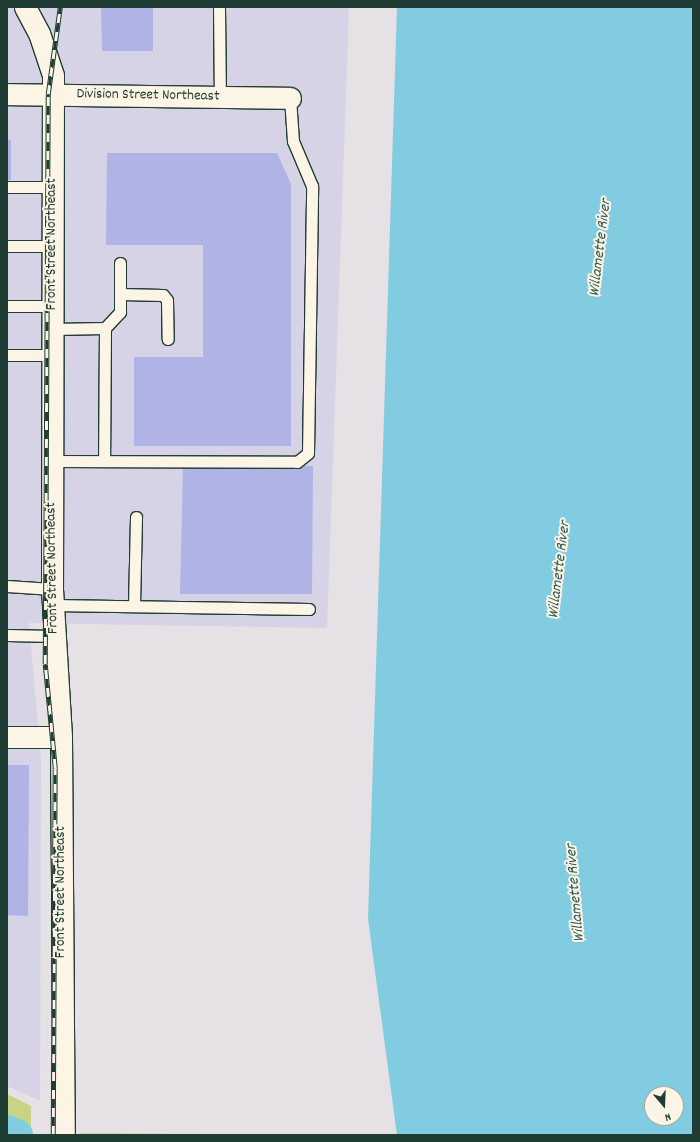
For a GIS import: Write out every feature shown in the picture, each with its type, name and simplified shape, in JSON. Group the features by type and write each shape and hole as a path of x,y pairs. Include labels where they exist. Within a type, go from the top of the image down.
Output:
{"street":[{"name":"Front Street Northeast","path":"25,7 51,63 54,94 52,597 61,738 64,1132"},
{"name":"Division Street Northeast","path":"7,94 290,98"},
{"path":"7,737 61,738"}],"lane":[{"path":"219,7 220,96"},
{"path":"52,462 298,462 308,454 312,186 293,141 290,98"},
{"path":"7,187 54,187"},
{"path":"7,246 54,246"},
{"path":"104,461 105,328 120,312 120,263"},
{"path":"120,294 163,295 167,300 168,339"},
{"path":"7,306 53,306"},
{"path":"53,329 105,328"},
{"path":"7,355 53,355"},
{"path":"134,606 136,517"},
{"path":"7,586 52,597 134,606 309,609"},
{"path":"7,635 54,636"}],"shaded area":[{"path":"7,7 349,7 327,628 29,623 41,760 40,1101 7,1086"}],"green space":[{"path":"7,1094 31,1106 31,1135 7,1135"},
{"path":"81,1133 318,1135 81,1135"}],"water":[{"name":"Willamette River","path":"397,7 693,7 693,1135 397,1135 368,919"}],"building":[{"path":"101,7 153,7 153,51 102,51"},
{"path":"7,140 11,140 11,180 7,180"},
{"path":"107,153 277,153 291,184 291,446 134,446 134,357 203,357 203,245 106,245"},
{"path":"183,466 313,466 312,594 180,594"},
{"path":"7,765 29,765 28,916 7,915"}],"waterway":[{"path":"7,1131 16,1135"}],"railway":[{"path":"53,1135 55,768 45,664 48,94 60,7"}]}
